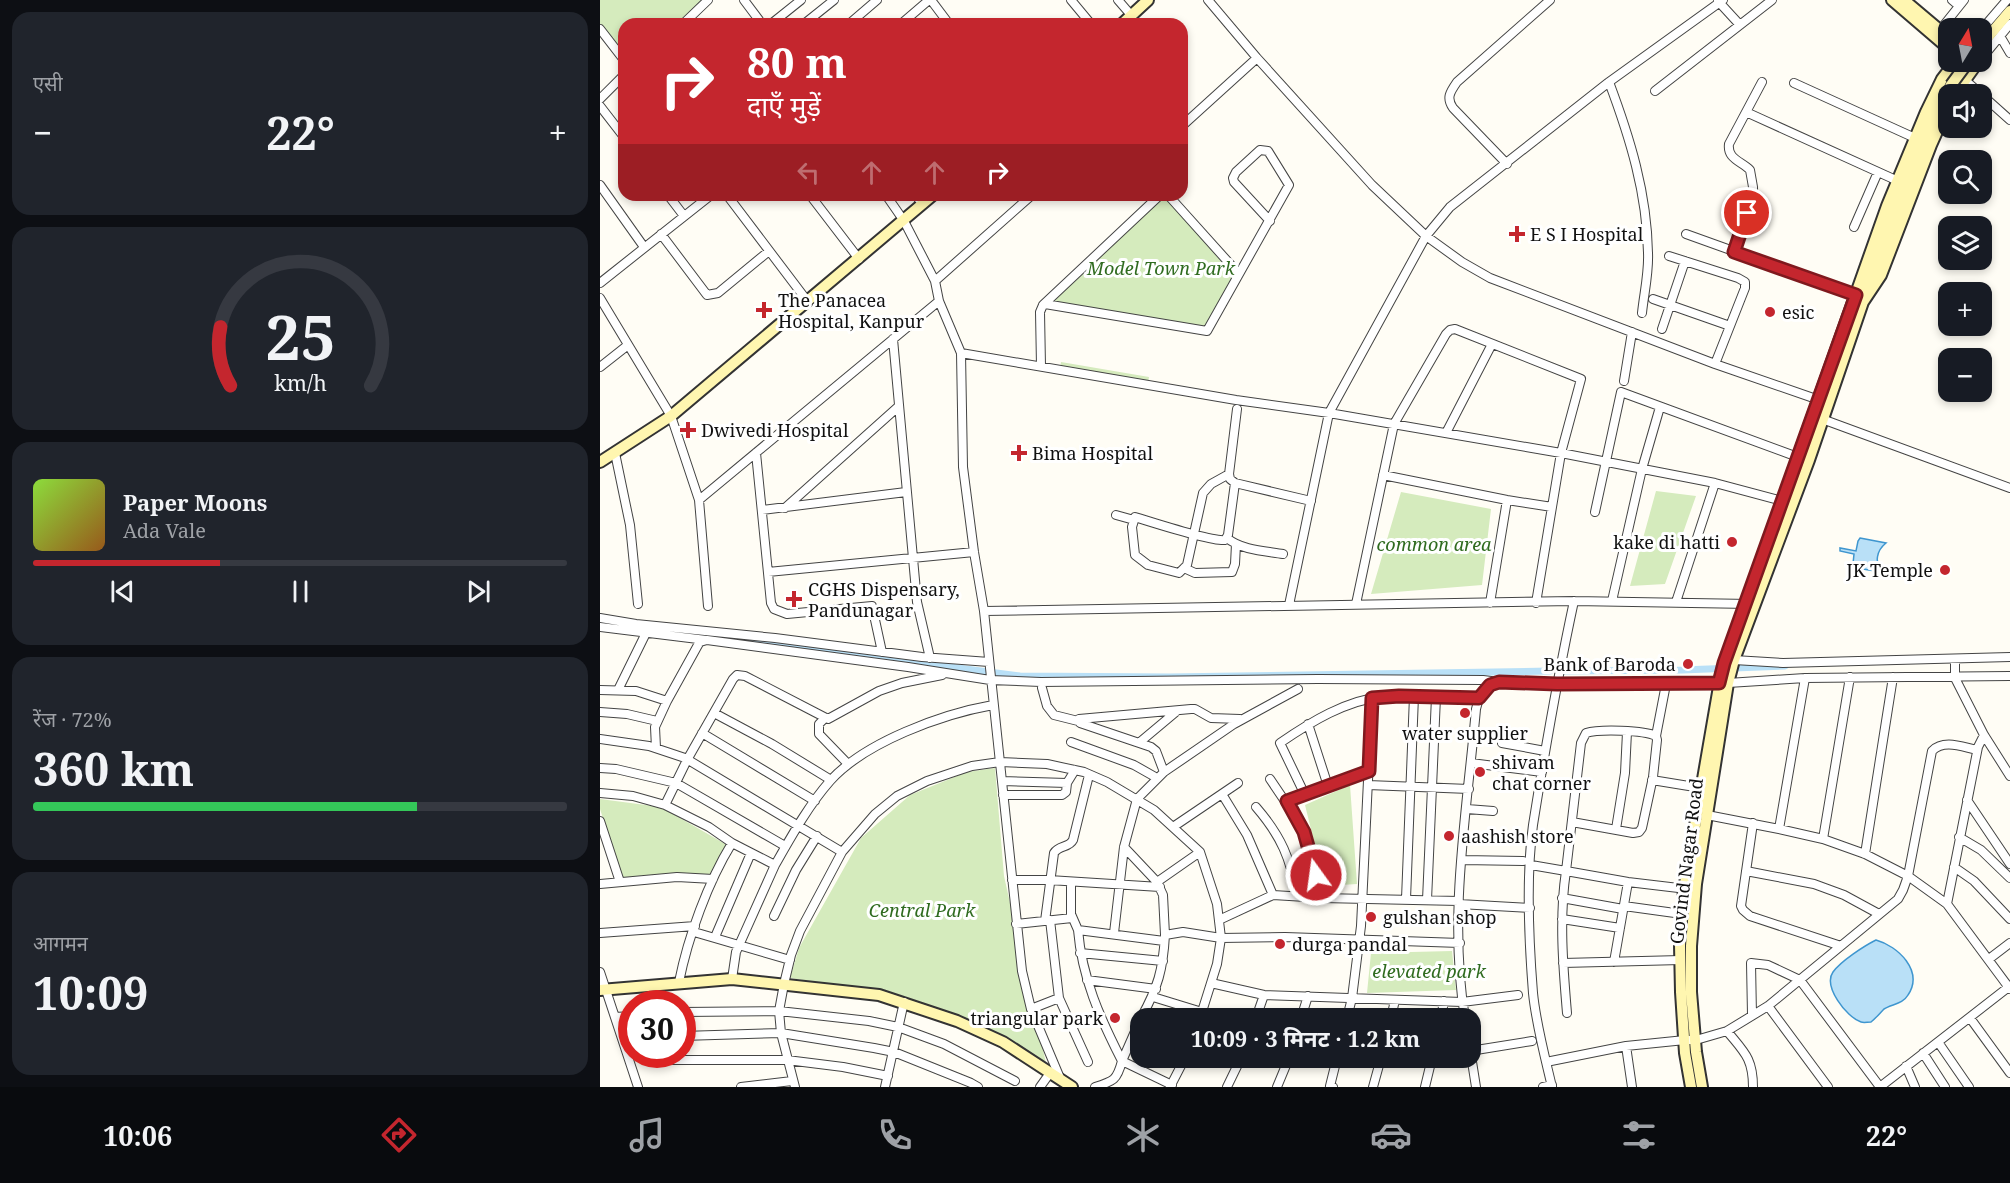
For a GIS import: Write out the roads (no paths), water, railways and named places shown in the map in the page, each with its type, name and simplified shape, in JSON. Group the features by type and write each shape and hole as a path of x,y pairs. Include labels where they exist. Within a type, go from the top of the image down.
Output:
{"main road":[{"path":"1128,18 1148,0"},
{"path":"1892,0 1938,39"},
{"path":"1904,0 1938,28"},
{"path":"1992,32 2010,11"},
{"path":"1860,298 1864,267 1915,138 1948,72"},
{"path":"1958,84 1967,72"},
{"path":"1960,84 1969,72"},
{"path":"1788,502 1797,457 1824,401 1860,298 1938,107"},
{"path":"1860,298 1881,274 1938,129"},
{"path":"600,462 671,416 926,201"},
{"path":"1724,679 1788,502 1809,460 1822,419 1824,401"},
{"name":"Govind Nagar Road","path":"1702,1087 1681,992 1682,915 1684,889 1701,788 1724,679"},
{"name":"Govind Nagar Road","path":"1691,1087 1691,945 1696,890 1724,679"},
{"path":"603,989 732,979 861,993 904,1002 957,1021 1003,1042 1072,1087"}],"street":[{"path":"689,18 708,0"},
{"path":"744,0 758,18"},
{"path":"778,18 801,0"},
{"path":"812,18 834,0"},
{"path":"856,18 877,0"},
{"path":"910,18 930,0 944,18"},
{"path":"1071,0 1086,18"},
{"path":"1118,0 1131,15"},
{"path":"1208,0 1257,58 1372,185 1426,236 1462,262 1490,278 1715,364 1824,401"},
{"path":"1507,164 1453,108 1449,102 1449,95 1457,82 1550,0"},
{"path":"1654,91 1772,0"},
{"path":"1952,0 1961,3 1952,18"},
{"path":"1991,18 2007,0"},
{"path":"1289,605 1329,413 1426,236 1450,207 1609,82 1720,1 1740,25"},
{"path":"1992,44 2010,24"},
{"path":"600,29 618,52"},
{"path":"2000,36 2010,53"},
{"path":"1188,121 1257,58"},
{"path":"1965,80 1969,84"},
{"path":"600,99 618,81"},
{"path":"1609,82 1628,132 1646,209 1648,256 1642,313"},
{"path":"1734,252 1753,187 1750,170 1731,157 1728,151 1729,144 1762,82"},
{"path":"1794,83 1915,138"},
{"path":"1992,104 2010,120"},
{"path":"600,106 618,129"},
{"path":"1746,112 1898,181"},
{"path":"1042,304 1208,331 1270,221 1289,185 1268,151 1260,150 1236,172 1233,178 1234,182 1270,221"},
{"path":"1854,226 1878,172"},
{"path":"600,185 644,247"},
{"path":"673,201 684,216"},
{"path":"600,283 703,201"},
{"path":"732,201 808,302"},
{"path":"815,201 859,259"},
{"path":"890,201 904,221 934,280 939,301 961,353 963,467 984,611 1022,971 1031,1009 1060,1080"},
{"path":"920,201 923,204"},
{"path":"934,280 1025,201"},
{"path":"1041,366 1042,304 1154,201"},
{"path":"1173,201 1239,274"},
{"path":"661,234 707,295 718,293 769,251"},
{"path":"1686,234 1860,298"},
{"path":"1669,256 1745,282 1745,288 1715,364"},
{"path":"1662,329 1685,261"},
{"path":"600,298 671,416 699,500 708,606"},
{"path":"1653,299 1730,326"},
{"path":"699,500 939,301"},
{"path":"1356,604 1394,424 1450,330 1455,328 1581,379 1561,453 1536,603"},
{"path":"1624,381 1632,332"},
{"path":"893,339 917,602 930,658"},
{"path":"1446,433 1492,344"},
{"path":"600,367 628,345"},
{"path":"961,353 1561,453 1715,483 1788,502"},
{"path":"1595,512 1621,392 1809,460"},
{"path":"785,508 899,406"},
{"path":"1612,601 1642,469 1660,408"},
{"path":"1237,409 1230,479 1235,483 1311,501"},
{"path":"1822,419 2010,488"},
{"path":"615,453 630,525 638,604"},
{"path":"756,453 771,603 774,609 787,614 872,606 882,652"},
{"path":"1134,520 1132,527 1135,555 1148,565 1179,573 1187,565 1203,493 1211,484 1229,474"},
{"path":"1383,475 1552,507"},
{"path":"1227,538 1235,483"},
{"path":"1676,602 1715,483"},
{"path":"762,510 906,492"},
{"path":"1491,603 1507,500"},
{"path":"1116,515 1221,541 1227,538"},
{"path":"1227,538 1236,544 1282,554"},
{"path":"1184,568 1195,573 1232,572 1235,564 1236,544"},
{"path":"768,572 974,552"},
{"path":"984,611 1574,601 1751,604"},
{"path":"1543,1087 1552,1086 1534,995 1530,908 1533,825 1574,601"},
{"path":"600,618 930,658 989,662"},
{"path":"600,627 952,674 1052,682 1364,679 1483,680 1557,684 1666,684 1724,679 2010,676"},
{"path":"618,690 646,633"},
{"path":"656,748 655,727 667,700 700,642 708,640"},
{"path":"1730,662 1783,663 2010,657"},
{"path":"1955,659 1955,678 1984,735 2010,776"},
{"path":"665,805 687,760 737,675 825,718 831,718 879,691 902,683 952,674"},
{"path":"1823,839 1851,677"},
{"path":"1865,854 1893,677"},
{"path":"1779,829 1805,678"},
{"path":"1463,1008 1459,903 1476,709 1479,698 1490,685 1499,682"},
{"path":"1572,822 1633,833 1639,832 1642,828 1652,780 1658,740 1656,736 1666,684"},
{"path":"1042,688 1047,706 1054,715 1078,721 1151,747 1156,751 1160,775"},
{"path":"1114,933 1124,847 1137,799 1160,775 1242,719 1298,689"},
{"path":"600,690 636,692 667,700"},
{"path":"1305,795 1280,742 1323,715 1372,698 1414,696 1479,698"},
{"path":"1406,899 1414,696"},
{"path":"1427,900 1436,697"},
{"path":"1350,1008 1360,939 1372,698"},
{"path":"732,979 732,969 739,944 775,865 798,825 831,780 848,764 872,749 915,728 944,717 993,705"},
{"path":"1078,721 1081,717 1195,710 1211,718 1242,719"},
{"path":"1140,742 1177,711"},
{"path":"600,712 627,714 657,722"},
{"path":"714,713 772,744 831,780"},
{"path":"825,718 819,724 819,734 848,764"},
{"path":"1308,724 1328,786"},
{"path":"1567,1013 1563,963 1562,898 1583,738 1586,733 1595,730 1644,732 1656,736"},
{"path":"1616,829 1625,773 1627,732"},
{"path":"702,734 815,801"},
{"path":"1947,904 1966,800 1977,750 1984,735"},
{"path":"600,740 656,748 687,760 842,852"},
{"path":"1071,742 1160,775"},
{"path":"1502,743 1545,751"},
{"path":"1546,1062 1626,1046 1690,1040 1727,1031 1768,1006 1898,899 1908,876 1932,751 1939,745 1947,744 1977,750"},
{"path":"741,1087 795,1085 781,1034 779,1011 784,984 800,931 842,852 876,814 897,796 927,781 972,766 1000,762 1047,764 1089,775 1154,810 1200,852 1220,920 1221,938 1203,1008"},
{"path":"1471,763 1542,772"},
{"path":"600,768 616,769 676,783 785,846"},
{"path":"1003,795 1062,795 1066,792 1067,783 1075,770"},
{"path":"1287,801 1369,771"},
{"path":"1088,1062 1059,998 1047,920 1049,880 1055,851 1069,845 1073,840 1089,775"},
{"path":"1270,778 1287,801 1306,838 1322,898"},
{"path":"1652,780 1701,788"},
{"path":"1002,781 1067,783"},
{"path":"1173,827 1239,783"},
{"path":"1368,785 1469,789"},
{"path":"600,793 633,796 665,805 775,865"},
{"path":"1222,794 1247,835 1273,895"},
{"path":"1966,800 2010,864"},
{"path":"1256,807 1275,831 1288,855 1297,896"},
{"path":"1467,809 1493,811"},
{"path":"1707,815 1823,839 1865,854 1908,876 1947,904 2010,987 1880,1087 1800,980 1768,965 1751,963 1752,1015"},
{"path":"600,821 620,882"},
{"path":"1753,823 1741,906 1743,910 1750,916 1841,946"},
{"path":"774,916 796,870 817,836"},
{"path":"1959,837 1981,850 2010,878"},
{"path":"679,982 694,929 713,879 732,843"},
{"path":"1124,847 1159,885 1164,899 1163,961 1155,993 1147,1008"},
{"path":"1012,880 1049,880 1119,886 1159,885 1200,852"},
{"path":"715,938 751,853"},
{"path":"1462,860 1523,861"},
{"path":"1531,865 1628,882 1696,890"},
{"path":"1954,867 1974,881 2010,920"},
{"path":"1746,871 1814,884 1844,895 1879,914"},
{"path":"600,884 677,877 713,879"},
{"path":"1614,962 1628,882"},
{"path":"1071,883 1072,918 1078,930 1080,953 1087,980 1105,1028 1122,1061 1171,1086 1180,1068"},
{"path":"1220,920 1273,895 1427,900 1530,908"},
{"path":"1562,898 1682,915"},
{"path":"1016,924 1072,918"},
{"path":"1562,919 1620,928"},
{"path":"600,933 694,929 715,938 790,960"},
{"path":"1078,930 1164,938 1183,932 1221,938 1360,939 1460,943"},
{"path":"1989,959 2010,944"},
{"path":"1080,953 1163,961"},
{"path":"1563,963 1681,960"},
{"path":"600,972 603,989 618,1026"},
{"path":"1087,980 1155,993 1186,1008"},
{"path":"1211,982 1264,995 1462,1002 1518,995"},
{"path":"1259,1008 1264,995"},
{"path":"1304,1008 1308,996"},
{"path":"1031,1009 1059,998"},
{"path":"1393,1008 1395,1000"},
{"path":"1443,1008 1444,1001"},
{"path":"885,1087 904,1002"},
{"path":"1768,1006 1828,1087"},
{"path":"696,1012 779,1011 844,1017 898,1027 961,1052 1015,1081"},
{"path":"1970,1018 2010,1073"},
{"path":"1727,1031 1749,1058 1754,1087"},
{"path":"696,1036 781,1034 894,1052 978,1087"},
{"path":"1481,1048 1532,1041"},
{"path":"1938,1042 1969,1087"},
{"path":"1095,1087 1111,1082 1119,1074 1130,1043"},
{"path":"1626,1046 1632,1087"},
{"path":"1923,1053 1945,1087"},
{"path":"696,1060 787,1060 843,1067 888,1076"},
{"path":"1906,1066 1915,1087"},
{"path":"632,1068 638,1087"},
{"path":"1227,1087 1236,1068"},
{"path":"1277,1087 1285,1068"},
{"path":"1333,1087 1330,1086 1334,1068"},
{"path":"1373,1087 1378,1068"},
{"path":"1425,1087 1430,1068"},
{"path":"1473,1068 1476,1087"},
{"path":"1040,1087 1050,1073"}],"water":[{"path":"1860,538 1886,543 1878,557 1881,572 1857,568 1853,564 1854,554 1840,551 1840,548 1856,551"},
{"path":"1876,940 1893,948 1906,961 1913,977 1912,986 1903,1000 1884,1009 1871,1022 1862,1022 1843,1008 1834,993 1831,978 1841,963"}],"waterway":[{"path":"673,631 1020,676 1169,677 1550,671"},
{"path":"1562,671 1785,666"}],"place":[{"name":"E S I Hospital","path":"1517,234"},
{"name":"The Panacea Hospital, Kanpur","path":"764,310"},
{"name":"esic","path":"1770,312"},
{"name":"Dwivedi Hospital","path":"688,430"},
{"name":"Bima Hospital","path":"1019,453"},
{"name":"kake di hatti","path":"1732,542"},
{"name":"JK Temple","path":"1945,570"},
{"name":"CGHS Dispensary, Pandunagar","path":"794,599"},
{"name":"Bank of Baroda","path":"1688,664"},
{"name":"water supplier","path":"1465,713"},
{"name":"shivam chat corner","path":"1480,772"},
{"name":"aashish store","path":"1449,836"},
{"name":"gulshan shop","path":"1371,917"},
{"name":"durga pandal","path":"1280,944"},
{"name":"triangular park","path":"1115,1018"}],"park label":[{"name":"Model Town Park","path":"1161,268"},
{"name":"common area","path":"1434,544"},
{"name":"Central Park","path":"922,910"},
{"name":"elevated park","path":"1429,971"}]}
